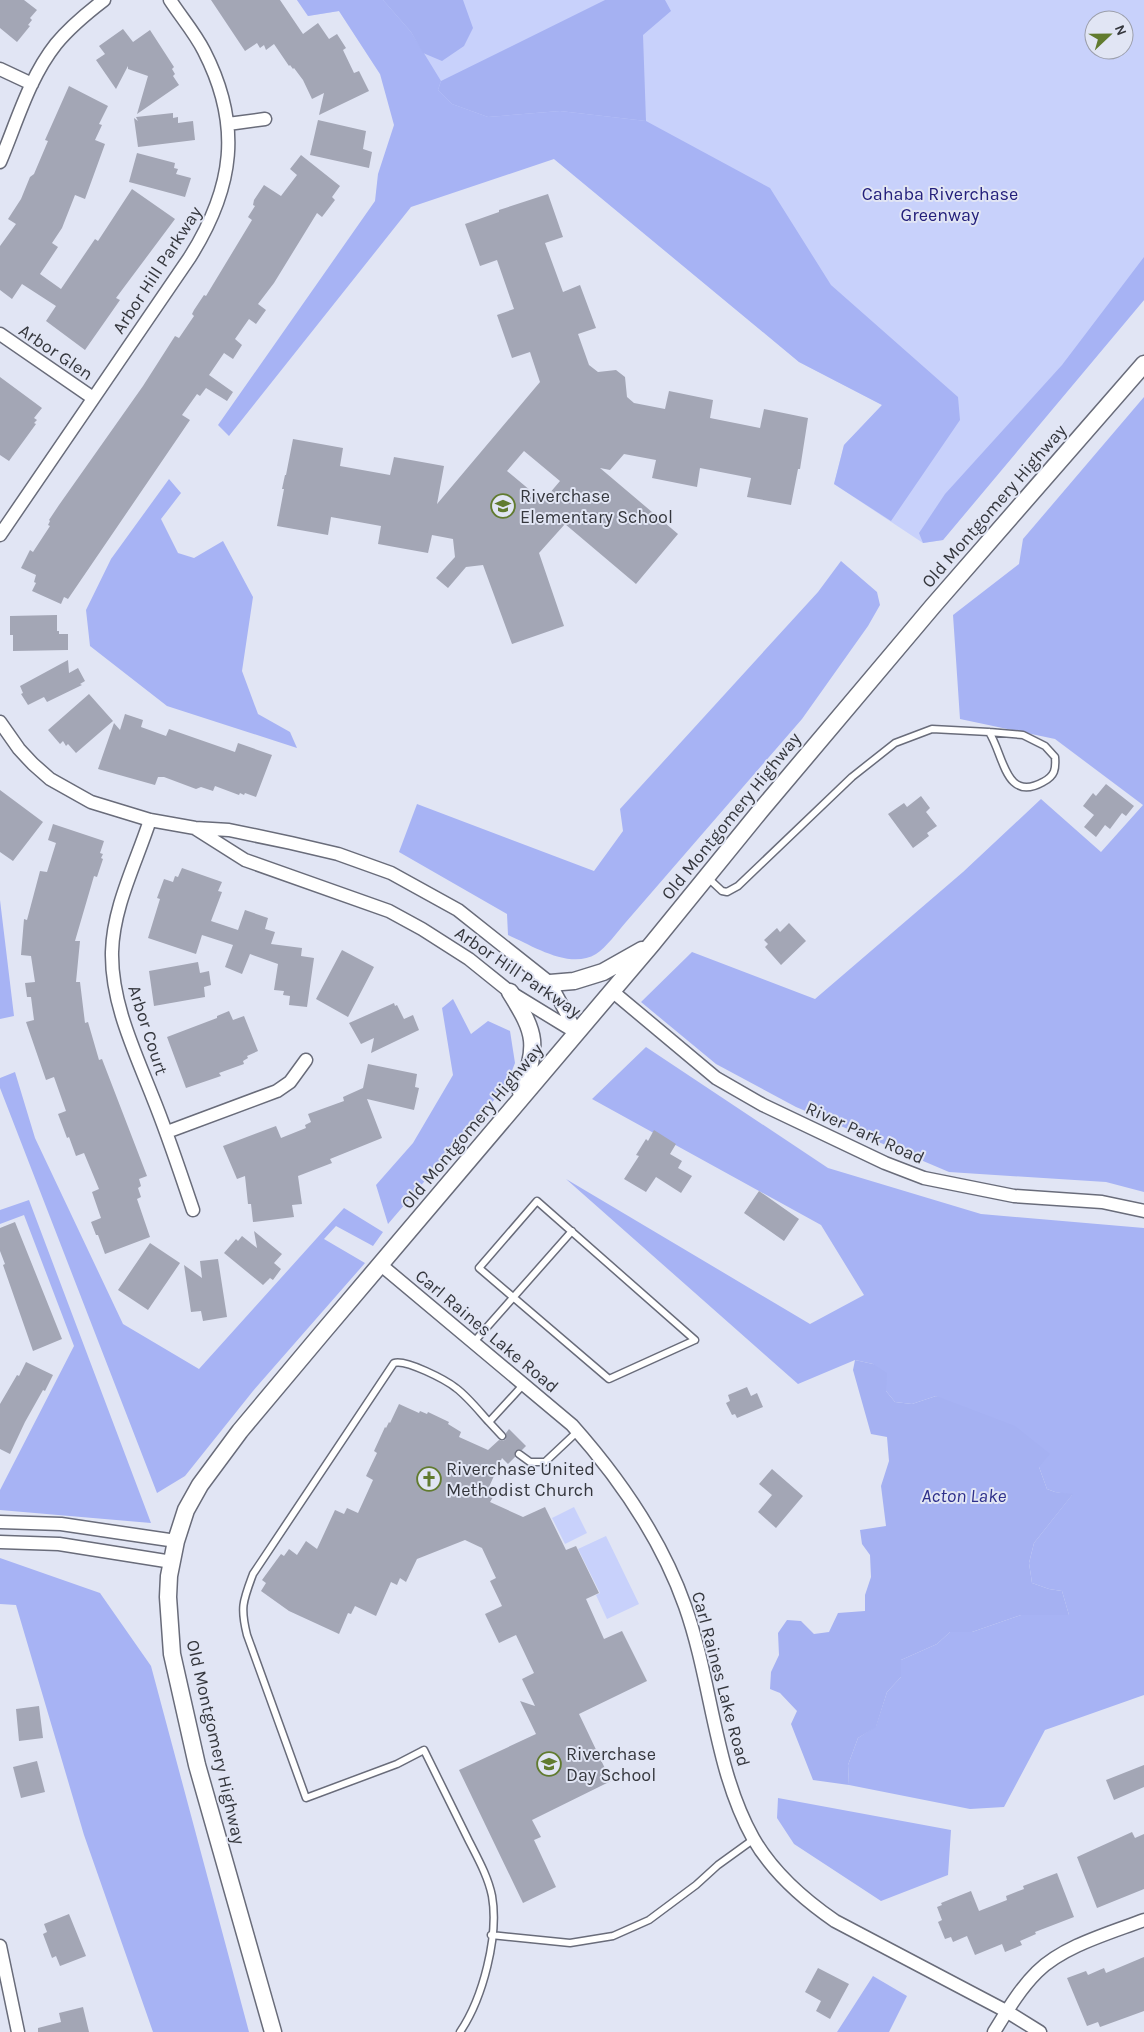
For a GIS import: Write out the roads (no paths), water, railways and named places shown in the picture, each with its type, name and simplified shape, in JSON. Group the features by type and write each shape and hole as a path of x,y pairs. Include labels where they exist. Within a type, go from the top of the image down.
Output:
{"street":[{"path":"0,162 32,84 56,44 84,16 104,0"},
{"name":"Arbor Hill Parkway","path":"0,535 190,257 216,208 224,180 228,155 228,124 220,88 203,49 170,0"},
{"path":"0,69 32,84"},
{"path":"228,124 265,119"},
{"name":"Arbor Glen","path":"0,334 93,398"},
{"name":"Old Montgomery Highway","path":"272,2032 217,1836 172,1654 168,1597 176,1541 186,1510 218,1459 272,1393 652,944 706,876 933,606 1144,364"},
{"name":"Arbor Hill Parkway","path":"0,722 18,749 32,764 50,779 91,802 150,820 195,828 229,830 292,842 338,854 391,873 458,910 550,983 577,1033"},
{"name":"Arbor Court","path":"150,820 121,906 112,952 118,1003 167,1132 193,1210"},
{"name":"Arbor Hill Parkway","path":"195,828 245,860 389,911 422,929 469,959 510,992 577,1033"},
{"path":"550,983 574,980 603,972 652,944"},
{"name":"River Park Road","path":"612,991 716,1078 763,1105 885,1163 924,1178 1014,1196 1102,1202 1144,1211"},
{"path":"510,992 527,1019 532,1034 533,1051 529,1070 516,1103"},
{"path":"167,1132 277,1091 290,1082 306,1060"},
{"name":"Carl Raines Lake Road","path":"380,1265 578,1431 597,1452 630,1498 664,1554 674,1576 697,1643 726,1767 739,1806 754,1839 779,1874 813,1906 835,1921 1006,2011 1040,2032"},
{"path":"0,1522 61,1524 176,1541"},
{"path":"0,1542 59,1544 172,1562"},
{"path":"994,2032 1016,1996 1037,1972 1050,1961 1064,1952 1144,1920"},
{"path":"0,1946 18,2032"}],"lane":[{"path":"706,876 722,891 727,892 738,886 852,777 895,743 932,728 989,732 1023,735 1044,746 1055,757 1056,769 1050,778 1029,788 1019,787 1009,779 996,743 989,732"},
{"path":"537,1201 572,1231 695,1340 609,1379 479,1268 537,1201"},
{"path":"473,1343 572,1231"},
{"path":"460,2032 475,2006 489,1952 493,1918 492,1896 487,1880 424,1750 397,1764 306,1798 247,1635 242,1613 245,1594 253,1574 394,1363 408,1363 456,1388 502,1436"},
{"path":"490,1422 523,1385"},
{"path":"519,1454 530,1462 545,1462 578,1431"},
{"path":"491,1935 570,1943 613,1936 649,1920 696,1886 718,1865 754,1839"}],"water":[{"path":"383,0 463,0 473,28 464,46 442,61 423,53 411,32"},
{"path":"605,0 665,0 671,11 643,35 646,121 560,111 488,117 452,104 438,90 441,81"},
{"name":"Acton Lake","path":"855,1360 873,1364 887,1373 886,1391 895,1402 912,1404 936,1396 1015,1426 1050,1454 1039,1467 1047,1489 1073,1494 1034,1543 1029,1563 1032,1583 1062,1591 1069,1615 1021,1615 972,1632 950,1632 937,1644 901,1660 901,1677 887,1692 876,1727 858,1738 848,1765 849,1785 813,1780 791,1724 797,1711 780,1693 770,1689 771,1672 779,1655 778,1633 787,1620 801,1621 814,1634 829,1632 838,1613 865,1611 865,1595 871,1577 870,1555 862,1544 860,1530 886,1526 881,1486 889,1461 887,1437 871,1434 853,1370"}],"place":[{"name":"Riverchase Elementary School","path":"503,506"},
{"name":"Riverchase United Methodist Church","path":"429,1479"},
{"name":"Riverchase Day School","path":"549,1764"}],"park label":[{"name":"Cahaba Riverchase Greenway","path":"940,204"}]}
